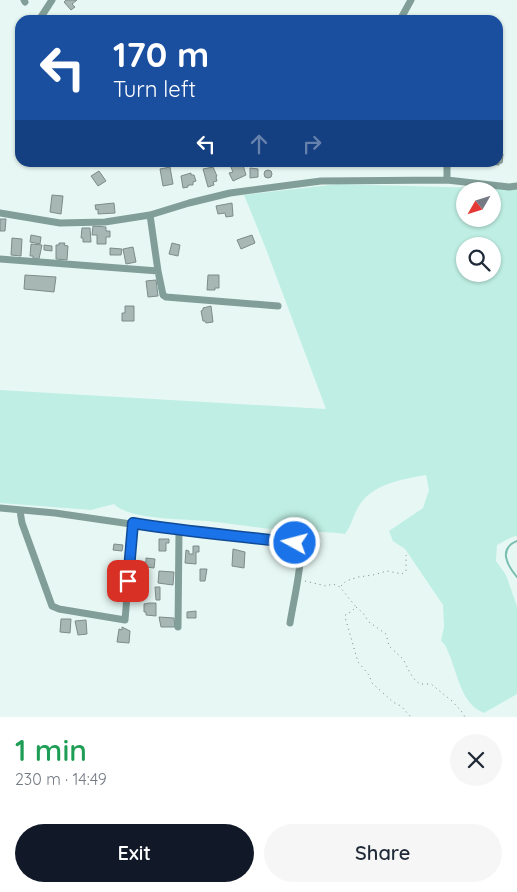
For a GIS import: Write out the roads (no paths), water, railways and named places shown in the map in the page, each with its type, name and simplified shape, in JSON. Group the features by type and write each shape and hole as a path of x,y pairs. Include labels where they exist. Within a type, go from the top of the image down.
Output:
{"street":[{"path":"42,15 52,0"},
{"path":"403,15 411,0"},
{"path":"446,180 447,167"},
{"path":"0,214 60,223 105,222 150,216 189,203 230,193 321,181 446,180 509,187 517,186"},
{"path":"150,216 163,295 166,297 278,306"},
{"path":"0,259 158,270"},
{"path":"0,508 133,523 179,531 228,534 295,543 301,547 301,562 290,623"},
{"path":"20,511 22,523 52,606 59,610 126,620 133,523"},
{"path":"178,627 179,531"}],"waterway":[{"path":"517,541 511,544 506,553 510,567 517,577"}]}
